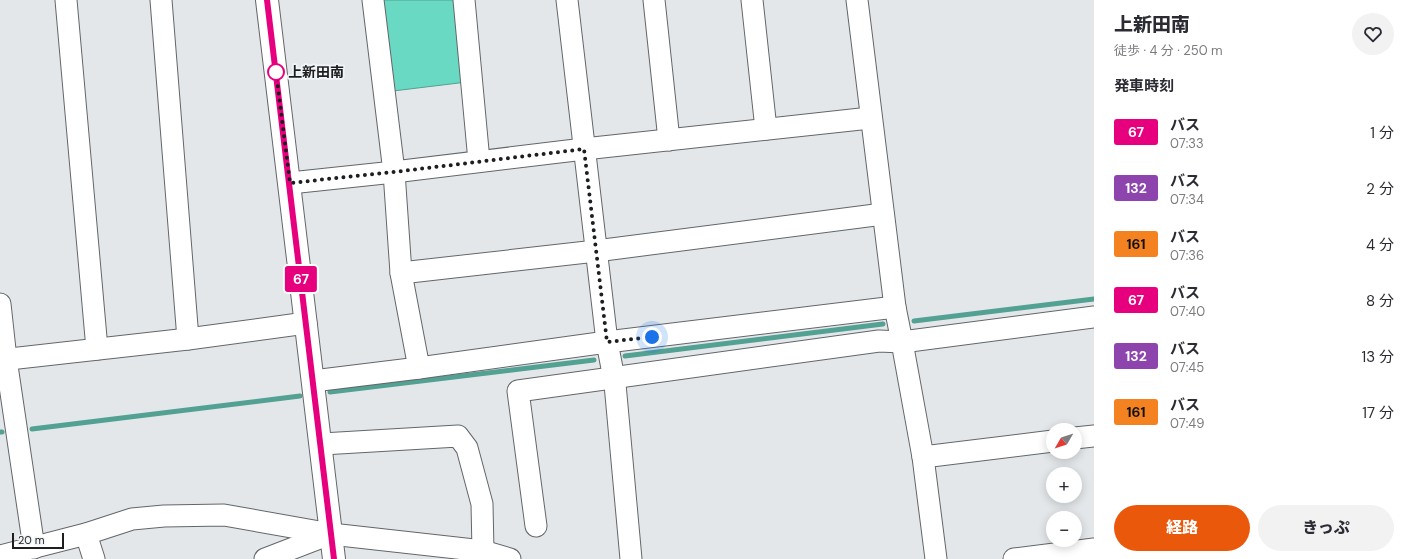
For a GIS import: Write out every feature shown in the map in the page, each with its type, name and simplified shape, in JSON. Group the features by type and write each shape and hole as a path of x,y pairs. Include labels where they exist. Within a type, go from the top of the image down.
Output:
{"main road":[{"path":"267,0 322,444 334,559"}],"street":[{"path":"66,0 97,349"},
{"path":"161,0 188,339"},
{"path":"373,0 394,172 401,273 419,368"},
{"path":"464,0 479,161"},
{"path":"567,0 607,342 613,377 631,559"},
{"path":"654,0 669,140"},
{"path":"752,0 766,129"},
{"path":"856,0 895,307 923,458 936,559"},
{"path":"290,183 870,118"},
{"path":"401,273 596,251 883,214"},
{"path":"0,304 3,360 34,548"},
{"path":"313,380 419,368 607,342 895,307"},
{"path":"536,526 518,391 879,341 902,342 1094,317"},
{"path":"3,360 188,339 306,323"},
{"path":"322,444 458,436 467,448 482,504 484,555"},
{"path":"1082,437 1094,436"},
{"path":"923,458 1046,442"},
{"path":"0,556 86,534 132,519 164,516 224,515 331,534 510,559"},
{"path":"86,534 94,559"},
{"path":"265,559 331,534"},
{"path":"1014,559 1094,549"}],"shaded area":[{"path":"381,0 458,0 467,82 393,91"}],"waterway":[{"path":"914,321 1094,299"},
{"path":"625,356 883,324"},
{"path":"330,392 594,360"},
{"path":"32,429 300,396"}],"bus line":[{"name":"67","path":"267,0 322,444 334,559"}],"place":[{"name":"上新田南","path":"276,72"}],"route":[{"path":"276,72 290,183 584,149 607,342 652,337"}]}
